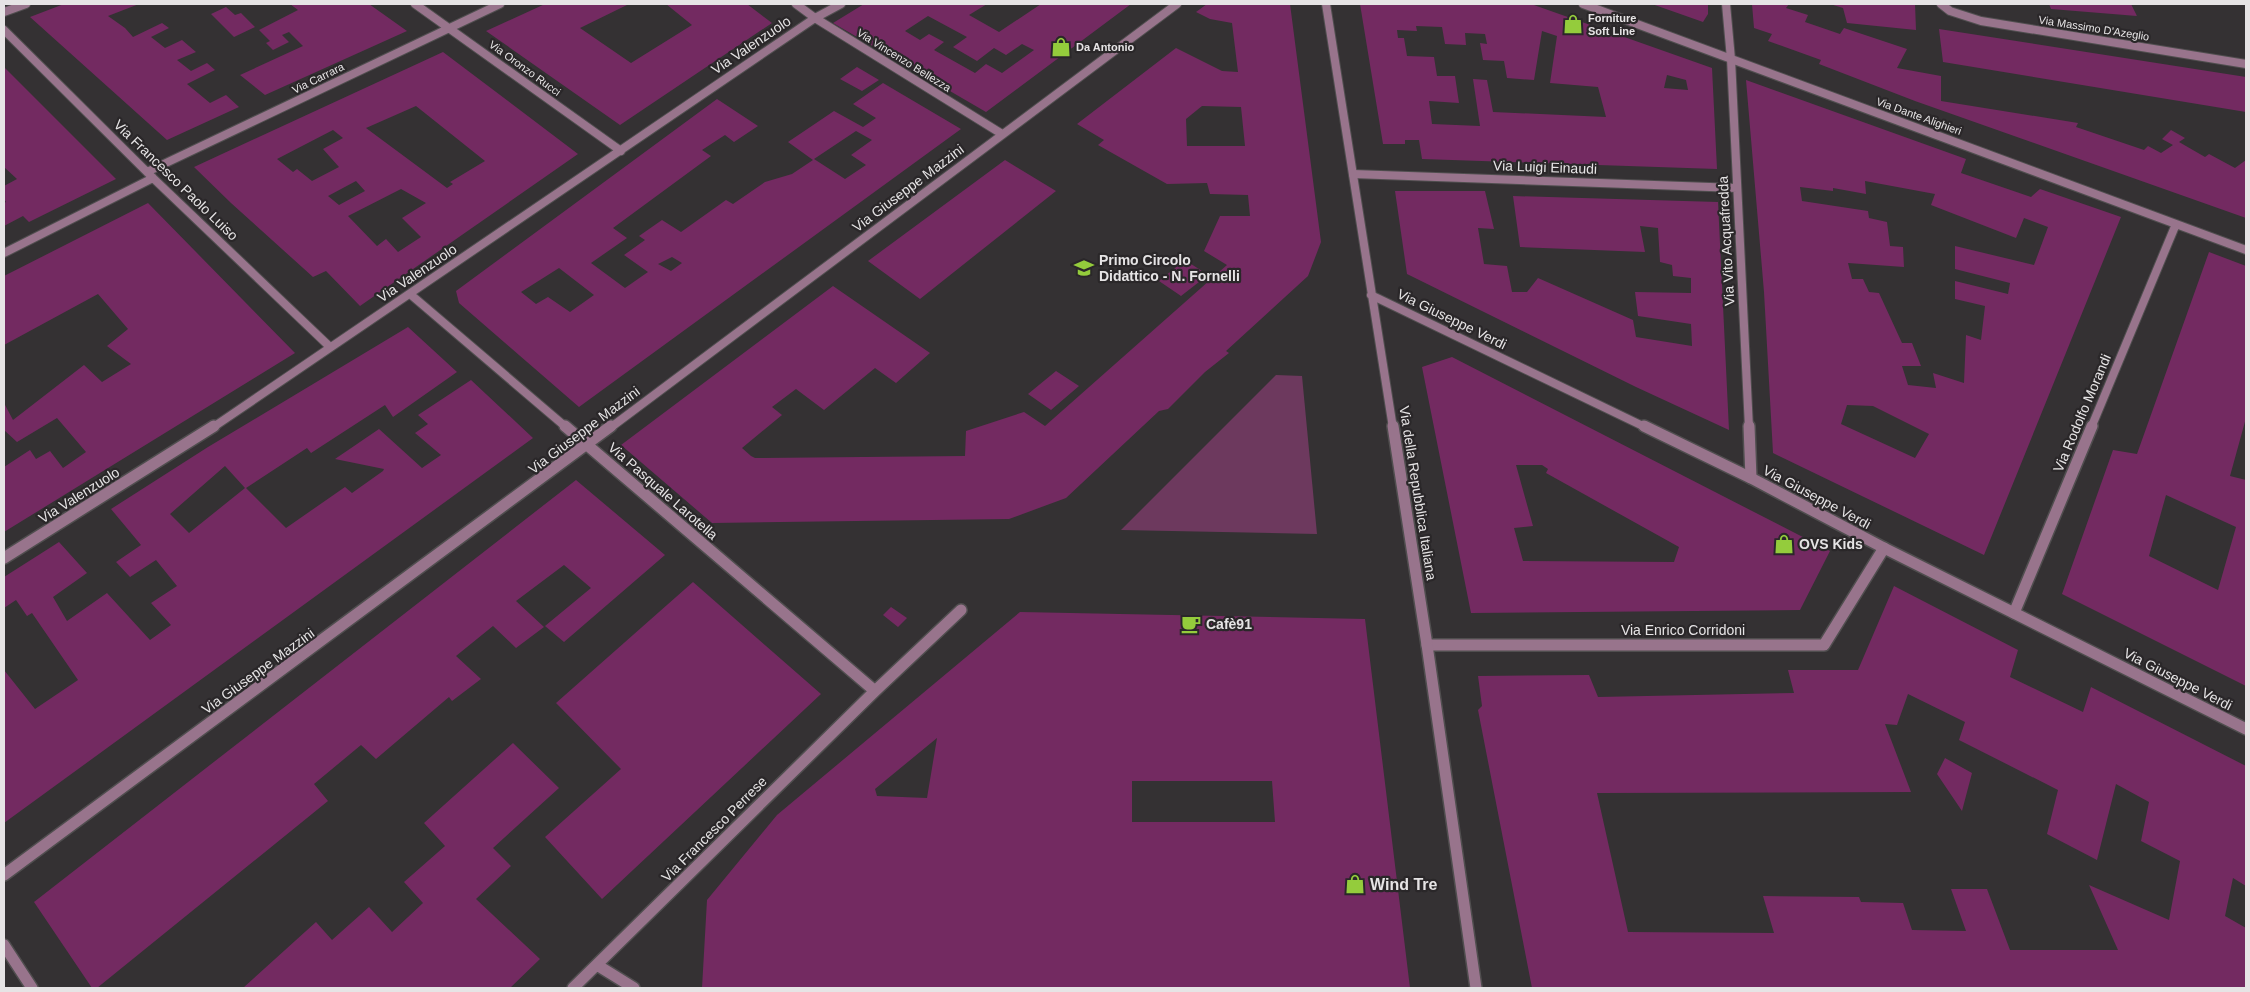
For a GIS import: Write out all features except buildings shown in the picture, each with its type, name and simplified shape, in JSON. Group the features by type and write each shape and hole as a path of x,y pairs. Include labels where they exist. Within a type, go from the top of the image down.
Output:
{"street":[{"path":"4,12 26,4"},
{"name":"Via Oronzo Rucci","path":"415,4 621,152"},
{"name":"Via Carrara","path":"4,253 150,176 500,4"},
{"name":"Via Vincenzo Bellezza","path":"796,4 815,18 1002,134"},
{"name":"Via Valenzuolo","path":"4,558 210,429 621,152 815,18 841,4"},
{"name":"Via Giuseppe Mazzini","path":"4,875 588,444 1177,4"},
{"name":"Via della Repubblica Italiana","path":"1326,4 1427,645 1476,988"},
{"name":"Via Dante Alighieri","path":"1584,4 2246,250"},
{"name":"Via Vito Acquafredda","path":"1726,4 1731,58 1751,478"},
{"name":"Via Massimo D'Azeglio","path":"1941,4 1950,11 1980,21 2246,64"},
{"name":"Via Francesco Paolo Luiso","path":"4,30 150,176 330,347"},
{"name":"Via Luigi Einaudi","path":"1352,174 1737,188"},
{"name":"Via Rodolfo Morandi","path":"2014,612 2176,224"},
{"name":"Via Pasquale Larotella","path":"410,294 875,691"},
{"name":"Via Giuseppe Verdi","path":"1372,295 1751,478 1884,548 2246,729"},
{"name":"Via Enrico Corridoni","path":"1427,645 1824,645 1884,548"},
{"name":"Via Francesco Perrese","path":"574,988 875,691 961,610"},
{"path":"4,945 32,988"},
{"path":"597,965 634,988"}],"shaded area":[{"path":"1276,375 1302,376 1317,534 1121,530"}],"place":[{"name":"Forniture Soft Line","path":"1573,24"},
{"name":"Da Antonio","path":"1061,47"},
{"name":"Primo Circolo Didattico - N. Fornelli","path":"1084,268"},
{"name":"OVS Kids","path":"1784,544"},
{"name":"Cafè91","path":"1191,624"},
{"name":"Wind Tre","path":"1355,884"}]}
